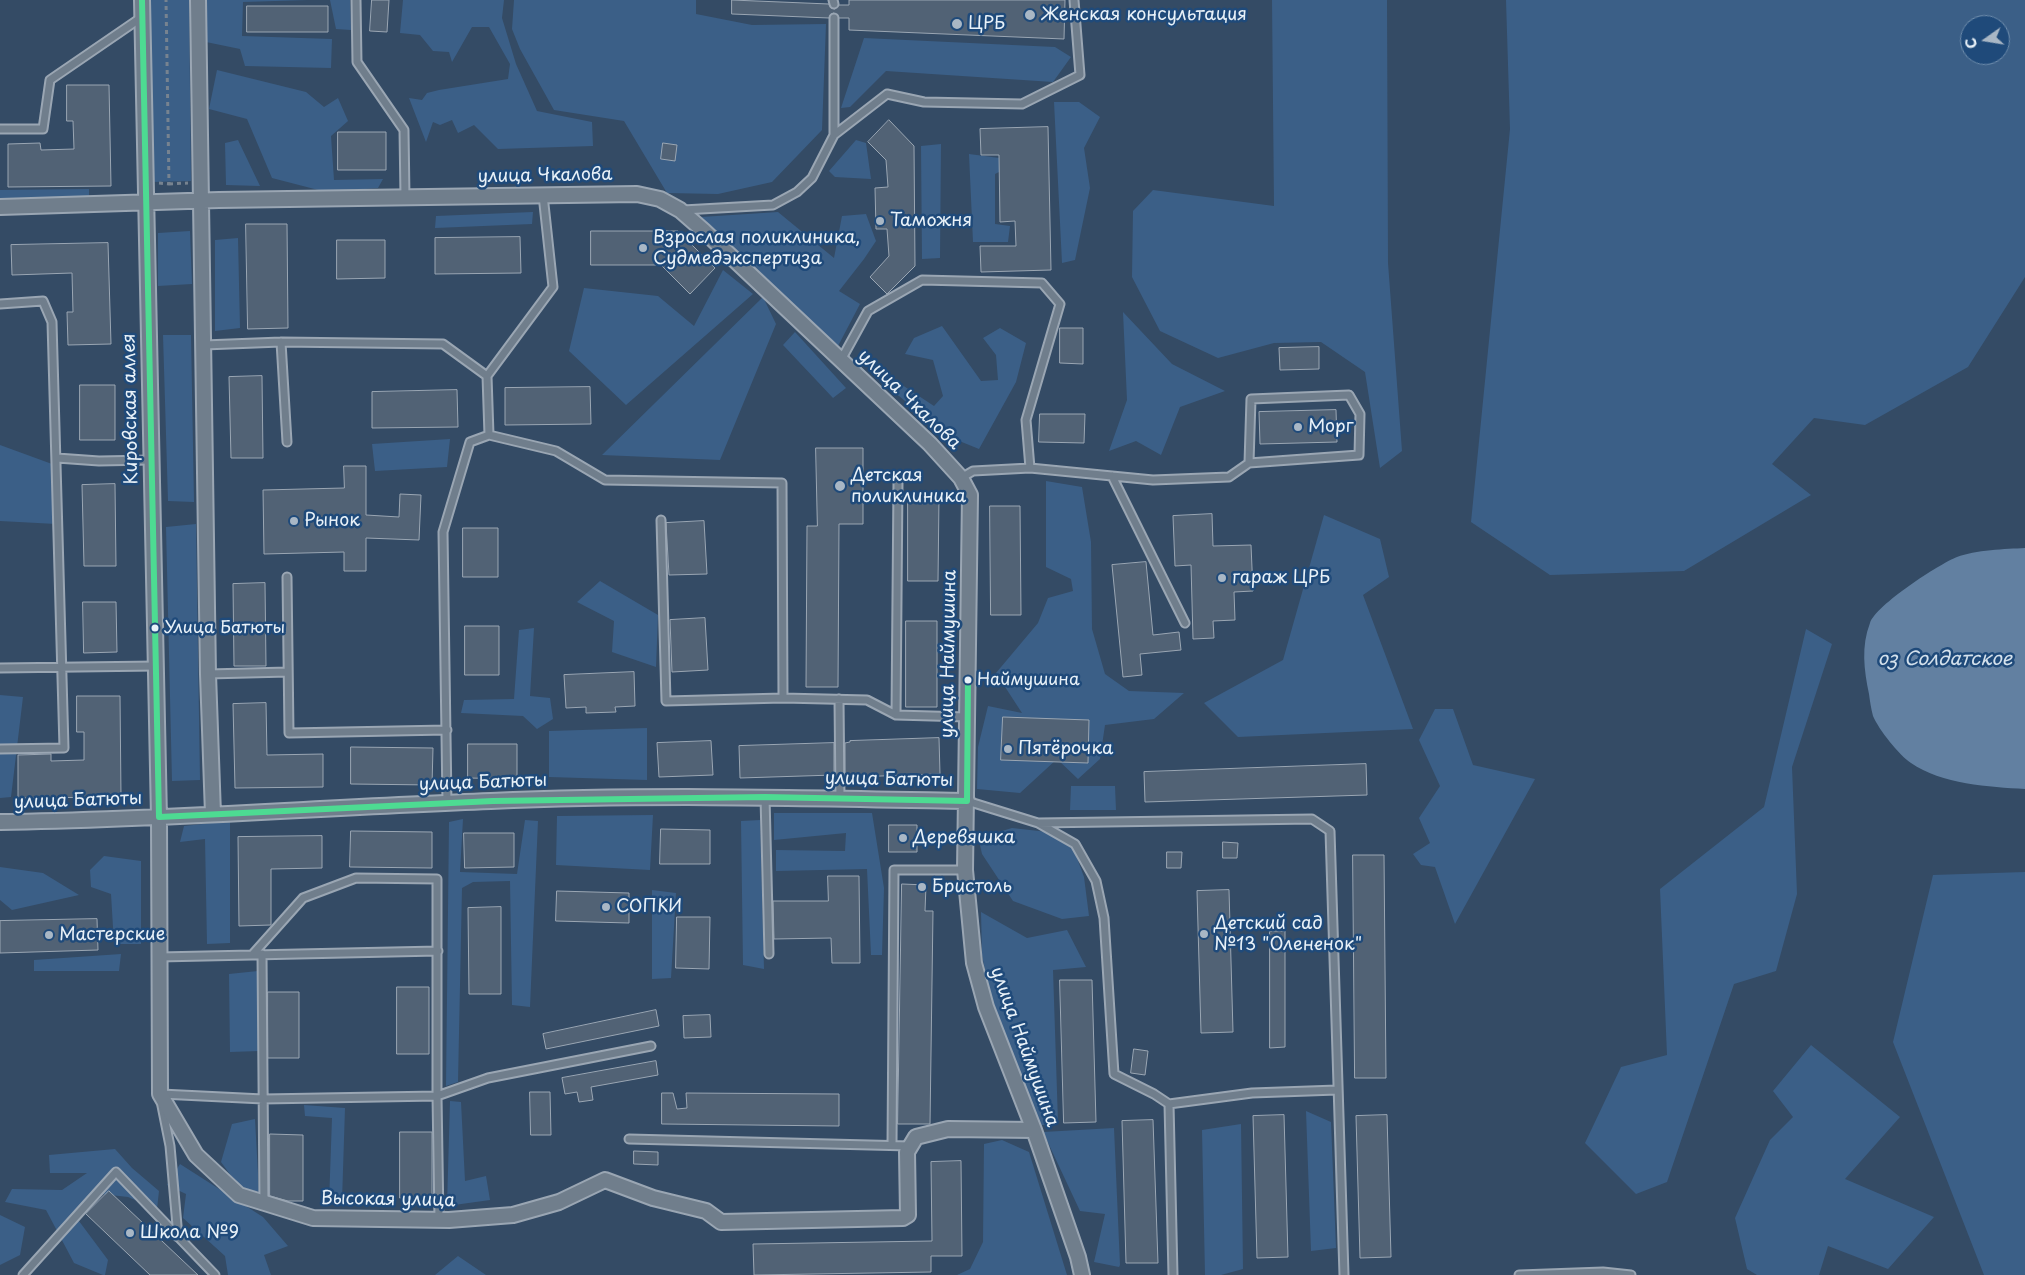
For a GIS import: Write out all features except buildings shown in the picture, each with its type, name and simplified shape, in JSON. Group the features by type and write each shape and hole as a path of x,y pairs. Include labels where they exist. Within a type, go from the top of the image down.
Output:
{"street":[{"name":"Кировская аллея","path":"142,0 159,817"},
{"path":"198,0 208,674 213,814"},
{"name":"улица Чкалова","path":"0,207 146,202 543,195 637,194 660,199 680,210 930,444 961,478 970,495"},
{"name":"улица Наймушина","path":"970,495 965,870 976,972 986,1007 1034,1130 1078,1257 1082,1275"},
{"name":"улица Батюты","path":"0,822 98,821 447,803 765,797 967,801"},
{"path":"159,817 160,1094"},
{"name":"Высокая улица","path":"160,1094 196,1155 239,1195 313,1218 439,1220 513,1215 558,1202 606,1180 653,1198 706,1211 721,1222 903,1218 908,1215 907,1152 911,1146"},
{"path":"911,1146 916,1137 948,1129 1034,1130"}],"lane":[{"path":"356,0 357,62 404,130 405,197"},
{"path":"680,210 773,205 797,192 812,178 834,135 887,94 924,102 1022,104 1080,75 1074,0"},
{"path":"0,129 43,128 50,80 142,17"},
{"path":"834,18 834,135"},
{"path":"489,435 488,376 553,287 543,195"},
{"path":"841,360 868,311 922,280 1042,283 1060,304 1026,420 1030,468"},
{"path":"0,304 43,301 52,322 64,748 0,749"},
{"path":"204,344 281,342 443,344 488,376"},
{"path":"281,342 288,442"},
{"path":"961,478 973,471 1030,468 1154,480 1229,477 1249,463 1359,456 1360,414 1349,395 1251,399 1249,463"},
{"path":"447,803 443,532 470,442 489,435 556,451 604,480 782,483 784,698"},
{"path":"57,458 151,460"},
{"path":"1112,476 1185,623"},
{"path":"896,715 898,482"},
{"path":"661,520 666,701 784,698 867,700 896,715 967,717"},
{"path":"287,577 289,733 447,730"},
{"path":"0,668 156,666"},
{"path":"208,674 288,672"},
{"path":"839,699 840,798"},
{"path":"765,797 769,954"},
{"path":"967,801 1038,823 1075,844 1096,881 1104,918 1114,1074 1154,1094 1169,1104 1252,1093 1337,1090"},
{"path":"1038,823 1312,819 1330,831 1344,1275"},
{"path":"892,1145 894,870 965,870"},
{"path":"253,954 303,898 356,878 438,879 437,1096 439,1220"},
{"path":"159,957 438,951"},
{"path":"262,954 264,1203"},
{"path":"178,1237 170,1146 160,1094 263,1098 437,1096 488,1078 651,1046"},
{"path":"1169,1104 1173,1275"},
{"path":"629,1139 911,1146"},
{"path":"23,1275 116,1172 215,1275"},
{"path":"1519,1275 1602,1272 1631,1275"}],"path":[{"path":"145,183 169,184 166,0"}],"shaded area":[{"path":"149,0 189,0 191,181 151,182"},
{"path":"206,0 308,0 243,2 242,36 332,39 331,68 245,66 240,49 206,42"},
{"path":"330,0 350,0 351,30 336,29"},
{"path":"403,0 504,0 502,18 516,64 537,111 592,122 593,146 498,149 474,125 458,133 452,120 440,125 433,122 426,142 409,98 422,100 427,93 439,90 508,79 510,64 489,27 472,27 452,62 449,52 433,51 420,35 400,33"},
{"path":"514,0 696,0 696,14 752,25 826,24 822,130 772,182 718,194 667,193 624,121 554,110 520,49 512,29"},
{"path":"1272,0 1387,0 1388,263 1402,451 1380,468 1365,372 1321,342 1274,343 1218,358 1160,331 1132,277 1133,211 1153,190 1274,206"},
{"path":"1506,0 2025,0 2025,277 1968,367 1865,425 1814,418 1772,464 1811,495 1684,571 1550,575 1471,522 1510,129"},
{"path":"864,38 1055,47 1071,57 1053,82 886,71 850,107 841,108"},
{"path":"217,70 306,92 324,107 338,98 348,121 331,136 334,180 383,179 378,188 326,192 272,178 247,119 209,109"},
{"path":"1054,102 1079,102 1100,117 1084,148 1090,188 1075,260 1062,263"},
{"path":"238,140 260,186 226,185 225,143"},
{"path":"856,140 866,143 871,179 835,177 829,171"},
{"path":"941,144 940,258 922,259 921,146"},
{"path":"969,154 1007,159 1005,169 995,174 995,224 1010,226 1008,242 973,242"},
{"path":"89,189 89,200 0,199 0,190"},
{"path":"533,212 532,224 435,228 436,216"},
{"path":"778,212 834,258 842,216 866,214 876,241 839,291 860,304 838,346 701,217"},
{"path":"190,231 192,284 158,286 158,233"},
{"path":"238,238 240,328 215,331 215,240"},
{"path":"723,270 753,294 626,405 569,351 584,288 658,296 694,326"},
{"path":"763,297 776,324 720,460 602,455"},
{"path":"1123,312 1172,364 1225,391 1180,407 1161,455 1136,441 1109,451 1127,400"},
{"path":"942,326 981,381 998,380 996,355 983,338 1000,328 1026,343 1016,382 979,449 947,436 899,396 882,385 887,375 934,406 943,396 933,360 905,354 914,338"},
{"path":"795,332 846,388 833,398 783,345"},
{"path":"163,335 191,335 194,502 168,501"},
{"path":"450,439 447,467 375,471 372,444"},
{"path":"0,445 52,464 56,524 0,521"},
{"path":"1046,481 1082,487 1091,542 1092,629 1105,674 1129,691 1184,693 1154,719 1105,725 1100,759 1078,779 1057,759 1020,793 977,789 978,747 988,706 1022,713 996,673 1038,623 1048,598 1073,591 1071,579 1046,567"},
{"path":"1324,515 1380,539 1389,577 1363,595 1413,729 1238,737 1204,703 1283,660"},
{"path":"196,524 200,780 172,781 166,527"},
{"path":"600,581 658,615 656,667 612,652 614,621 577,602"},
{"path":"534,628 530,696 550,698 553,719 537,729 523,716 461,713 464,700 514,699 519,630"},
{"path":"1806,629 1832,644 1792,767 1797,894 1776,971 1734,984 1667,1182 1636,1194 1585,1143 1621,1067 1667,1055 1660,889 1764,807"},
{"path":"0,695 23,697 11,797 0,798"},
{"path":"1435,709 1453,709 1473,765 1535,779 1455,924 1435,867 1421,865 1413,854 1430,843 1419,818 1440,786 1419,740"},
{"path":"647,728 647,780 549,777 549,731"},
{"path":"1071,786 1115,786 1116,810 1070,810"},
{"path":"774,813 872,813 884,888 882,955 871,955 867,869 776,871 776,850 845,851 846,833 774,840"},
{"path":"653,815 650,870 556,865 557,816"},
{"path":"463,819 460,872 517,874 525,820 538,821 530,1007 512,1005 510,881 473,882 462,888 458,1082 446,1086 449,822"},
{"path":"760,820 764,969 743,965 741,821"},
{"path":"230,821 230,943 207,944 205,839 180,842 184,826"},
{"path":"1012,828 1048,832 1073,847 1084,877 1089,916 1062,919 1013,901 982,854 980,845 985,836"},
{"path":"104,856 141,861 141,944 114,944 111,894 91,887 90,870"},
{"path":"0,867 43,873 79,895 12,910 0,900"},
{"path":"2025,872 2025,1275 1984,1275 1893,1042 1933,875"},
{"path":"652,890 676,893 671,978 652,979"},
{"path":"981,912 1027,938 1067,930 1086,967 1053,970 1058,1122 1039,1126 990,996 982,955"},
{"path":"121,954 119,971 34,971 34,960"},
{"path":"258,971 259,1051 230,1052 229,974"},
{"path":"1811,1045 1900,1117 1845,1179 1934,1217 1888,1269 1828,1246 1819,1275 1757,1275 1747,1269 1735,1218 1770,1140 1793,1117 1773,1091"},
{"path":"450,1101 461,1102 465,1181 486,1176 490,1200 447,1206"},
{"path":"304,1105 345,1108 342,1201 329,1203 332,1118 305,1116"},
{"path":"1306,1111 1331,1122 1336,1248 1311,1251"},
{"path":"255,1119 259,1192 240,1188 221,1162 232,1124"},
{"path":"1241,1124 1243,1269 1221,1275 1205,1275 1202,1130"},
{"path":"1114,1128 1119,1267 1094,1262 1105,1214 1080,1211 1043,1132"},
{"path":"1002,1140 1029,1152 1067,1275 957,1275 970,1269 983,1242 984,1144"},
{"path":"115,1149 132,1168 159,1191 157,1209 128,1197 92,1193 73,1213 108,1260 105,1275 103,1275 74,1263 46,1210 5,1202 12,1189 62,1190 87,1173 50,1173 49,1155"},
{"path":"180,1164 263,1217 288,1246 264,1255 271,1275 228,1275 225,1256 183,1218 186,1194 167,1185"},
{"path":"0,1215 25,1227 20,1255 0,1265"},
{"path":"458,1256 486,1275 435,1275"}],"water":[{"name":"оз Солдатское","path":"2025,548 2025,789 1966,783 1937,776 1906,759 1884,735 1873,716 1864,658 1865,640 1870,623 1875,615 1895,596 1948,561 1973,553"}],"transit line":[{"path":"142,0 159,817 493,801 765,797 967,801 968,679"}],"place":[{"name":"Женская консультация","path":"1030,15"},
{"name":"ЦРБ","path":"957,24"},
{"name":"Таможня","path":"880,221"},
{"name":"Взрослая поликлиника, Судмедэкспертиза","path":"643,248"},
{"name":"Морг","path":"1298,427"},
{"name":"Детская поликлиника","path":"840,486"},
{"name":"Рынок","path":"294,521"},
{"name":"гараж ЦРБ","path":"1222,578"},
{"name":"Улица Батюты","path":"155,628"},
{"name":"Наймушина","path":"968,680"},
{"name":"Пятёрочка","path":"1008,749"},
{"name":"Деревяшка","path":"903,838"},
{"name":"Бристоль","path":"922,887"},
{"name":"СОПКИ","path":"606,907"},
{"name":"Детский сад №13 \"Олененок\"","path":"1204,934"},
{"name":"Мастерские","path":"49,935"},
{"name":"Школа №9","path":"130,1233"}]}
